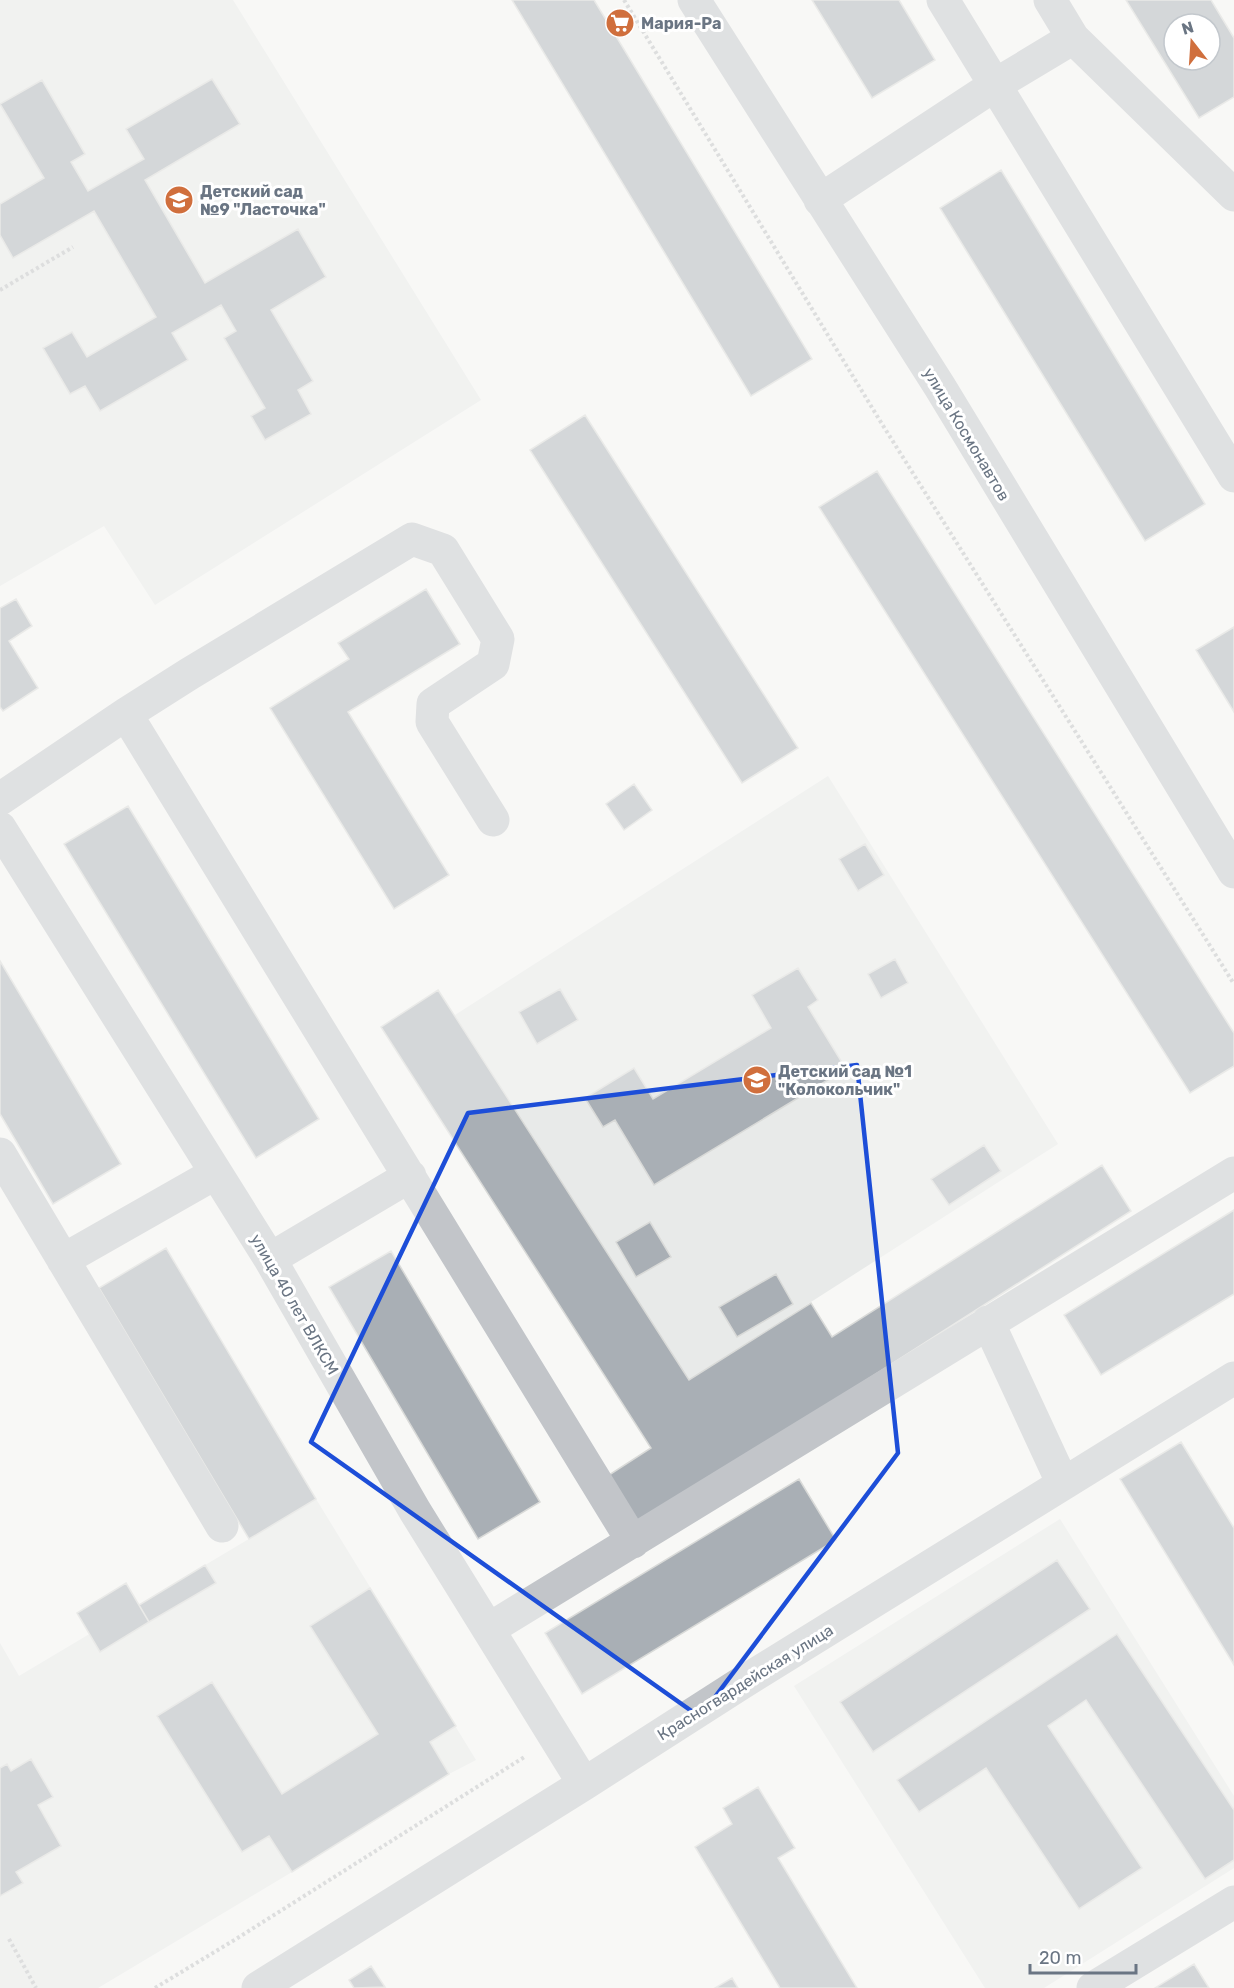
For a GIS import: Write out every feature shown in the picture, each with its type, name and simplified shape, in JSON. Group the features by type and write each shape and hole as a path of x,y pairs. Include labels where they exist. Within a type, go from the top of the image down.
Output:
{"street":[{"name":"улица Космонавтов","path":"694,0 939,387 1234,872"},
{"path":"943,0 1234,476"},
{"path":"1050,0 1073,38 1234,195"},
{"path":"820,200 995,85 1073,38"},
{"path":"0,799 189,674 412,539 443,550 498,639 494,664 433,704 432,722 493,820"},
{"path":"126,714 633,1542"},
{"name":"улица 40 лет ВЛКСМ","path":"0,828 270,1259 415,1510 584,1784"},
{"path":"0,1154 222,1526"},
{"path":"63,1260 216,1173"},
{"path":"489,1629 1234,1173"},
{"path":"270,1259 410,1176"},
{"path":"988,1322 1063,1484"},
{"name":"Красногвардейская улица","path":"258,1988 740,1684 1234,1378"},
{"path":"1093,1988 1234,1902"}],"path":[{"path":"624,0 895,444 1234,984"},
{"path":"0,290 73,247"},
{"path":"155,1988 522,1758 553,1736"},
{"path":"9,1939 36,1988"}],"highlighted area":[{"path":"857,1065 898,1453 700,1717 311,1442 468,1113"}],"shaded area":[{"name":"Детский сад №9 \"Ласточка\"","path":"0,0 233,0 481,400 155,605 104,526 0,586"},
{"name":"Детский сад №1 \"Колокольчик\"","path":"828,776 1058,1144 689,1380 455,1015"},
{"path":"316,1499 476,1760 449,1774 292,1872 98,1988 0,1988 0,1643 19,1676"},
{"path":"1060,1519 1234,1796 1234,1868 1044,1988 985,1988 794,1686"}],"building":[{"path":"512,0 594,0 812,359 751,396"},
{"path":"812,0 899,0 935,60 872,98"},
{"path":"1126,0 1211,0 1218,12 1162,12 1162,58"},
{"path":"1222,18 1234,38 1234,97 1199,118 1171,72 1222,72"},
{"path":"212,79 240,124 145,180 205,283 298,229 326,277 271,310 313,381 298,390 311,414 265,440 251,416 265,408 224,338 236,331 221,305 172,333 188,360 100,411 85,386 70,394 43,348 72,332 87,357 156,317 94,211 13,258 0,235 0,204 44,178 0,104 42,80 85,154 71,162 88,191 144,159 126,129"},
{"path":"1001,170 1205,504 1145,541 940,208"},
{"path":"585,415 798,748 742,783 530,450"},
{"path":"877,471 1234,1033 1234,1066 1190,1093 819,507"},
{"path":"426,589 460,644 348,712 449,875 394,909 270,708 349,659 338,643"},
{"path":"16,599 32,626 9,641 38,688 3,711 0,707 0,608"},
{"path":"1234,627 1234,712 1196,650"},
{"path":"634,784 652,810 624,830 606,804"},
{"path":"128,806 319,1119 256,1158 64,844"},
{"path":"865,844 884,875 858,891 839,859"},
{"path":"895,959 908,983 881,998 868,974"},
{"path":"0,961 121,1164 53,1204 0,1114"},
{"path":"798,968 818,1000 808,1007 846,1069 654,1185 615,1120 603,1127 585,1098 634,1068 653,1099 771,1028 752,995"},
{"path":"560,989 578,1020 537,1044 519,1012"},
{"path":"438,990 689,1380 811,1303 832,1337 1102,1165 1131,1211 640,1525 609,1475 651,1448 381,1027"},
{"path":"984,1145 1001,1171 949,1205 931,1179"},
{"path":"1234,1210 1234,1294 1101,1375 1064,1315"},
{"path":"650,1222 671,1257 636,1277 616,1242"},
{"path":"166,1248 316,1499 249,1539 99,1288"},
{"path":"391,1251 540,1502 478,1539 329,1287"},
{"path":"776,1274 793,1304 737,1337 719,1307"},
{"path":"1181,1442 1234,1528 1234,1665 1120,1479"},
{"path":"799,1479 836,1540 582,1694 545,1633"},
{"path":"1057,1560 1090,1609 873,1752 840,1702"},
{"path":"205,1565 216,1583 149,1622 139,1605"},
{"path":"126,1583 149,1622 100,1652 77,1613"},
{"path":"370,1588 456,1726 430,1742 449,1774 292,1872 269,1836 242,1852 157,1716 212,1682 282,1794 378,1734 310,1626"},
{"path":"1117,1634 1234,1810 1234,1860 1205,1879 1086,1700 1048,1726 1142,1868 1079,1909 986,1768 919,1812 897,1780"},
{"path":"31,1759 53,1797 38,1805 61,1846 16,1872 23,1883 0,1896 0,1768 7,1764 11,1771"},
{"path":"758,1787 795,1848 778,1858 857,1988 780,1988 695,1847 732,1824 723,1808"},
{"path":"1194,1964 1209,1988 1155,1988"},
{"path":"371,1966 385,1987 354,1988 349,1980"},
{"path":"732,1978 738,1988 715,1988"}],"place":[{"name":"Мария-Ра","path":"620,23"},
{"name":"Детский сад №9 \"Ласточка\"","path":"179,200"},
{"name":"Детский сад №1 \"Колокольчик\"","path":"757,1080"}]}
